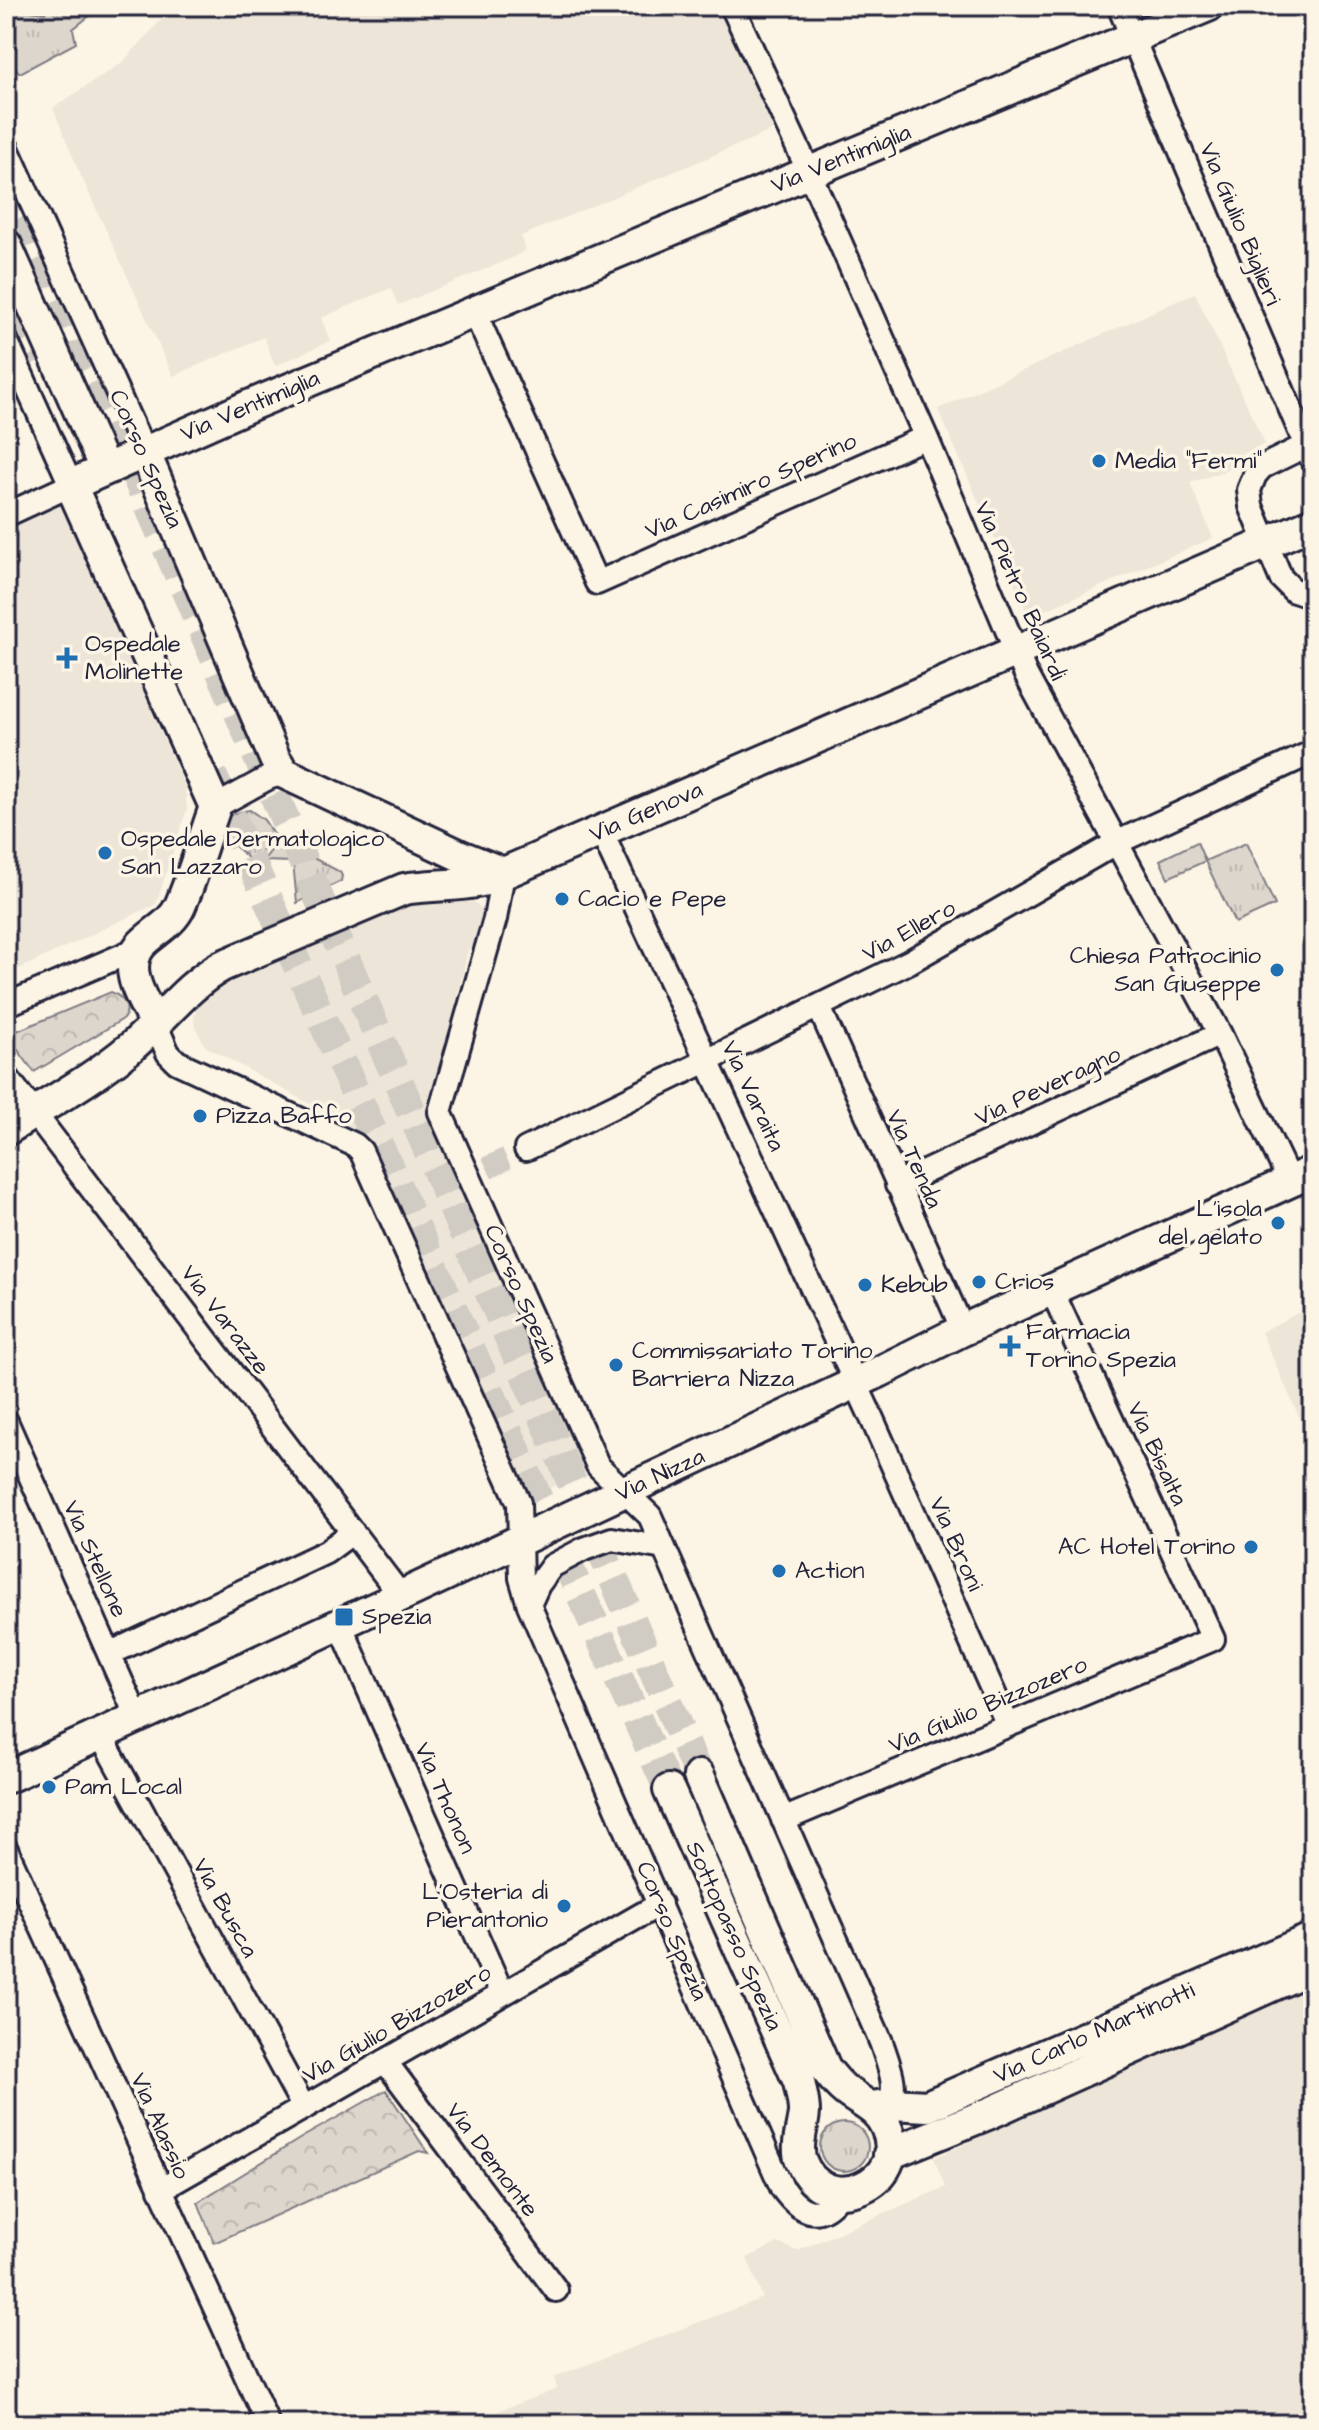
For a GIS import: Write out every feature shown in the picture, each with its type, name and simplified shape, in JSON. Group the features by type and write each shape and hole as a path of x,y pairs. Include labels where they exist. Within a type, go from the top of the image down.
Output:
{"street":[{"name":"Via Pietro Baiardi","path":"732,6 926,437 1026,675 1220,1034 1306,1177"},
{"name":"Via Giulio Biglieri","path":"1119,6 1311,450"},
{"name":"Via Ventimiglia","path":"71,485 144,451 1208,6"},
{"name":"Corso Spezia","path":"6,146 144,451 275,759 284,773"},
{"name":"Corso Spezia","path":"6,245 105,469"},
{"name":"Via Casimiro Sperino","path":"475,313 597,583 926,437"},
{"path":"6,340 215,807"},
{"path":"1311,450 1262,467 1251,482 1249,500 1281,578 1301,594 1313,597"},
{"path":"6,515 71,485"},
{"name":"Via Genova","path":"6,1130 107,1066 156,1025 203,977 231,962 404,889 476,883 503,873 1313,523"},
{"name":"Via Ellero","path":"526,1149 909,962 1118,842 1313,752"},
{"path":"6,1005 137,949 179,909 215,807 268,778 284,773 490,870 503,873"},
{"name":"Via Varaita","path":"601,831 855,1383"},
{"name":"Corso Spezia","path":"156,1025 168,1053 177,1062 355,1145 361,1151 519,1503 521,1578 529,1605 782,2188 802,2209 823,2211 841,2193 868,2186 886,2166 885,2123 894,2091 881,2042 650,1516 598,1466 478,1173 440,1112 495,919 503,873"},
{"path":"137,949 132,967 134,978 156,1025"},
{"name":"Via Tenda","path":"819,1007 963,1330"},
{"name":"Via Peveragno","path":"897,1185 1220,1034"},
{"name":"Via Varazze","path":"6,1076 401,1596"},
{"name":"Via Nizza","path":"6,1778 518,1542 963,1330 1306,1177"},
{"name":"Via Bisalta","path":"1052,1291 1213,1639"},
{"name":"Via Broni","path":"855,1383 1008,1725"},
{"name":"Via Stellone","path":"6,1421 137,1717"},
{"path":"109,1654 326,1552 353,1532"},
{"path":"529,1605 538,1585 552,1566 584,1549 612,1539 664,1548"},
{"name":"Via Thonon","path":"340,1624 502,1993"},
{"name":"Via Giulio Bizzozero","path":"783,1820 1213,1639"},
{"name":"Via Busca","path":"100,1734 304,2108"},
{"name":"Sottopasso Spezia","path":"699,1776 812,2075"},
{"name":"Sottopasso Spezia","path":"669,1790 812,2075"},
{"name":"Via Alassio","path":"6,1849 268,2424"},
{"name":"Via Giulio Bizzozero","path":"160,2190 660,1904"},
{"name":"Via Carlo Martinotti","path":"885,2123 1313,1938"},
{"name":"Via Carlo Martinotti","path":"885,2123 983,2116 1313,1967"},
{"name":"Via Demonte","path":"385,2061 556,2290"},
{"path":"841,2193 813,2180 800,2159 799,2148 812,2075 846,2091 885,2123"}],"shaded area":[{"path":"174,6 717,6 773,130 521,236 526,250 510,259 398,305 391,288 321,318 330,341 275,366 264,337 173,376 53,108 123,62"},
{"name":"Media \"Fermi\"","path":"1195,293 1265,444 1242,454 1232,468 1190,483 1213,538 1029,617 938,409"},
{"name":"Ospedale Molinette","path":"60,504 185,787 187,809 156,904 6,975 6,530"},
{"path":"433,898 468,899 482,910 483,936 468,950 431,1108 587,1471 528,1499 368,1136 205,1046 195,1026 194,1017 200,998 222,980 389,910"},
{"path":"1313,1305 1313,1429 1306,1432 1261,1332"},
{"path":"1313,1986 1313,2424 464,2424 557,2389 554,2377 763,2298 747,2258 778,2243 797,2251 945,2187 934,2158"}],"green space":[{"path":"47,6 102,6 73,29 76,43 20,73 6,62 8,8 45,13"},
{"path":"250,810 264,820 274,835 256,860 251,861 218,830 231,816"},
{"path":"279,840 340,872 341,881 297,903 293,862 263,861"},
{"path":"1197,842 1205,861 1168,878 1160,860"},
{"path":"1246,843 1275,905 1235,923 1205,861"},
{"path":"111,992 125,1003 127,1010 123,1019 34,1072 7,1035"},
{"path":"386,2090 428,2153 419,2151 214,2243 198,2202"},
{"path":"844,2123 861,2130 868,2147 861,2164 844,2171 827,2164 820,2147 827,2130"}],"tunnel":[{"path":"6,175 699,1776"},
{"path":"6,317 28,366"},
{"path":"212,775 669,1790"},
{"path":"487,1168 526,1149"}],"place":[{"name":"Media \"Fermi\"","path":"1099,461"},
{"name":"Ospedale Molinette","path":"67,658"},
{"name":"Ospedale Dermatologico San Lazzaro","path":"105,853"},
{"name":"Cacio e Pepe","path":"562,899"},
{"name":"Chiesa Patrocinio San Giuseppe","path":"1277,970"},
{"name":"Pizza Baffo","path":"200,1116"},
{"name":"L'isola del gelato","path":"1278,1223"},
{"name":"Crios","path":"979,1282"},
{"name":"Kebub","path":"865,1285"},
{"name":"Farmacia Torino Spezia","path":"1010,1346"},
{"name":"Commissariato Torino Barriera Nizza","path":"616,1365"},
{"name":"AC Hotel Torino","path":"1251,1547"},
{"name":"Action","path":"779,1571"},
{"name":"Spezia","path":"344,1617"},
{"name":"Pam Local","path":"49,1787"},
{"name":"L'Osteria di Pierantonio","path":"564,1906"}]}
